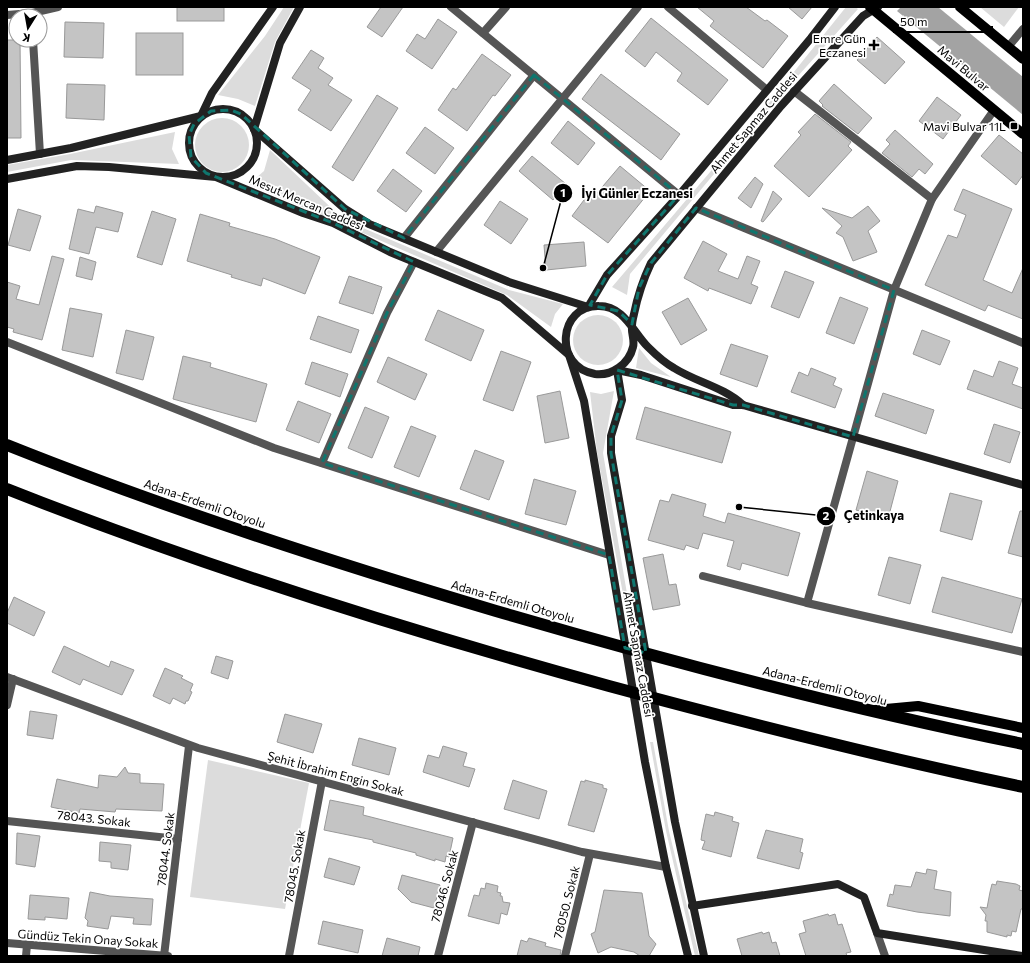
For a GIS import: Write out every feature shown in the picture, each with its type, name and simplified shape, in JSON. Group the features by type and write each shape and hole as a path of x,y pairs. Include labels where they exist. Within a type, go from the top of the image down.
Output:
{"highway":[{"name":"Adana-Erdemli Otoyolu","path":"7,445 83,475 261,538 585,637 867,710 925,724 1023,744"},
{"path":"7,489 130,536 302,596 496,655 676,704 876,754 1023,787"}],"main road":[{"path":"7,160 71,148 201,116 211,111 221,109 231,110 249,120 257,139 253,160 238,174 227,177 216,177 206,173 197,166 190,151 189,134 194,124 201,116 212,93 273,7"},
{"path":"254,129 280,43 300,7"},
{"name":"Ahmet Sapmaz Caddesi","path":"588,308 608,275 679,195 835,7"},
{"path":"960,7 1023,59"},
{"name":"Ahmet Sapmaz Caddesi","path":"631,327 639,288 651,263 794,91 863,16 874,8"},
{"name":"Mavi Bulvar","path":"874,8 1023,134"},
{"name":"Mesut Mercan Caddesi","path":"254,129 345,209 369,224 509,282 588,308"},
{"name":"Mesut Mercan Caddesi","path":"7,179 77,166 109,167 216,177 303,214 333,223 414,262 502,298 568,355"},
{"path":"631,327 633,346 624,364 617,370 608,373 589,373 577,366 568,355 565,344 566,332 570,322 578,313 588,308 599,306 614,309 626,318 631,327 648,347 673,368 734,397 743,405"},
{"name":"Ahmet Sapmaz Caddesi","path":"568,355 584,401 642,742 666,867 688,956"},
{"path":"617,370 641,375 733,405 743,405 1023,485"},
{"name":"Ahmet Sapmaz Caddesi","path":"617,370 622,400 611,436 611,453 675,822 704,956"},
{"path":"867,710 918,706 1023,728"},
{"path":"692,906 838,884 864,897 877,933 1022,956"}],"street":[{"path":"48,10 58,7"},
{"path":"450,7 679,195"},
{"path":"483,33 506,7"},
{"path":"436,252 638,7"},
{"path":"668,7 767,90"},
{"path":"1008,47 1023,29"},
{"path":"33,48 40,154"},
{"path":"404,238 534,75"},
{"path":"794,91 932,200"},
{"path":"807,603 894,290 932,200 994,110"},
{"path":"696,208 1023,343"},
{"path":"322,463 387,313 414,262"},
{"path":"7,342 274,448 609,555"},
{"path":"703,576 807,603 1023,652"},
{"path":"7,705 10,678"},
{"name":"Şehit İbrahim Engin Sokak","path":"10,678 189,746 590,854 666,867"},
{"name":"78044. Sokak","path":"164,956 189,746"},
{"name":"78045. Sokak","path":"290,956 322,781"},
{"name":"78043. Sokak","path":"7,821 178,840"},
{"name":"78046. Sokak","path":"438,956 473,822"},
{"name":"78050. Sokak","path":"565,956 590,854"},
{"path":"877,933 885,956"},
{"name":"Gündüz Tekin Onay Sokak","path":"7,944 168,956"},
{"path":"26,956 27,945"}],"highlighted area":[{"path":"534,75 679,195 607,275 590,305 618,311 632,324 639,288 651,263 696,208 894,290 853,437 743,405 733,405 617,370 622,400 611,436 611,453 646,653 625,648 609,555 322,463 387,313 414,262 333,223 206,173 191,157 189,135 194,124 211,111 231,110 241,114 345,209 404,238"}],"shaded area":[{"path":"284,7 294,7 275,42 255,106 238,99 218,95 265,36"},
{"path":"846,7 855,7 858,9 772,105 630,274 627,295 612,287 769,103"},
{"path":"901,7 938,7 1023,77 1023,115 897,11"},
{"path":"980,7 1019,7 1004,27"},
{"path":"222,118 232,120 241,126 247,135 249,145 247,155 241,164 232,170 222,172 212,170 203,164 197,155 195,145 197,135 203,126 212,120"},
{"path":"175,132 172,149 179,164 71,160 7,172 7,165 70,154"},
{"path":"270,150 342,218 509,290 563,304 555,314 551,327 507,295 249,184 264,171"},
{"path":"593,315 603,315 616,322 623,335 623,345 616,358 603,365 593,365 584,361 577,354 573,345 573,335 577,326 584,319"},
{"path":"639,348 651,363 671,377 636,368"},
{"path":"614,391 603,453 631,617 627,616 597,452 590,392 601,394"},
{"path":"650,742 653,742 669,831 699,956 695,956 666,831"},
{"path":"208,760 309,783 285,909 190,897"}],"building":[{"path":"177,7 224,7 224,21 177,21"},
{"path":"381,7 403,7 382,37 367,27"},
{"path":"697,7 746,7 765,21 767,20 788,36 763,68 710,26 714,21"},
{"path":"788,7 812,7 802,19"},
{"path":"651,18 728,80 708,105 677,81 682,73 656,52 645,67 625,51"},
{"path":"438,19 457,32 432,69 406,51 417,34 425,39"},
{"path":"65,22 104,23 103,58 64,57"},
{"path":"136,33 183,33 183,75 136,75"},
{"path":"877,37 905,62 885,84 857,60"},
{"path":"8,40 8,48 20,48 21,138 7,138"},
{"path":"311,50 324,58 318,68 333,78 328,85 352,100 331,131 298,110 311,90 292,78"},
{"path":"482,54 511,75 495,96 493,95 467,131 438,110 453,88 456,90"},
{"path":"601,74 680,134 661,160 582,99"},
{"path":"67,84 105,85 104,120 66,118"},
{"path":"834,84 872,118 858,134 822,106 823,105 819,101"},
{"path":"377,95 398,108 353,181 332,167"},
{"path":"937,97 961,115 943,139 919,121"},
{"path":"815,114 851,142 848,146 852,150 809,197 774,166 801,135 798,132"},
{"path":"568,121 595,143 578,165 551,143"},
{"path":"425,127 454,148 435,174 406,153"},
{"path":"895,130 933,164 925,174 919,169 912,177 882,153 890,144 886,140"},
{"path":"999,135 1023,154 1023,175 1016,185 981,156"},
{"path":"532,156 566,184 553,200 519,171"},
{"path":"620,166 650,191 608,243 572,216 587,196 592,199"},
{"path":"393,169 422,191 406,212 377,191"},
{"path":"755,177 763,184 751,208 738,198"},
{"path":"963,189 1012,209 983,280 1012,293 1023,268 1023,319 988,305 985,311 925,285 948,235 957,238 966,215 954,210"},
{"path":"773,191 782,199 763,222 761,221"},
{"path":"500,201 528,219 511,244 484,225"},
{"path":"96,206 123,213 118,232 96,227 89,254 69,249 78,209 94,213"},
{"path":"868,206 880,221 868,231 877,252 853,261 843,237 836,233 842,226 822,208 852,218"},
{"path":"18,209 41,216 30,251 8,245"},
{"path":"152,211 176,219 162,265 137,257"},
{"path":"200,214 230,223 229,226 275,239 320,257 305,294 263,278 261,286 187,261"},
{"path":"703,241 727,254 718,271 738,279 747,256 760,261 751,284 758,287 751,304 709,288 708,291 684,278"},
{"path":"584,242 586,266 546,270 544,245"},
{"path":"52,256 64,259 42,340 13,332 14,329 7,327 7,282 20,286 16,299 39,305"},
{"path":"80,257 96,262 92,280 76,276"},
{"path":"785,271 814,282 799,318 771,307"},
{"path":"349,276 382,287 373,314 339,303"},
{"path":"840,297 868,308 854,344 826,333"},
{"path":"688,298 707,330 681,345 662,312"},
{"path":"70,308 102,314 93,357 62,350"},
{"path":"438,310 484,330 471,361 425,340"},
{"path":"318,316 359,330 351,353 310,339"},
{"path":"126,330 154,337 143,380 116,373"},
{"path":"922,330 950,341 940,365 913,354"},
{"path":"731,344 768,356 757,387 720,374"},
{"path":"501,351 531,362 513,411 483,400"},
{"path":"183,356 211,363 210,367 267,384 256,422 173,399"},
{"path":"388,357 427,374 415,400 377,382"},
{"path":"999,361 1018,368 1012,384 1023,388 1023,409 967,389 974,370 993,377"},
{"path":"312,362 348,374 340,397 305,384"},
{"path":"811,368 836,378 833,385 842,389 835,408 791,392 799,372 808,376"},
{"path":"560,391 569,438 545,443 537,396"},
{"path":"883,393 934,410 926,434 875,416"},
{"path":"298,401 331,414 319,443 286,430"},
{"path":"365,407 389,417 372,458 348,448"},
{"path":"645,407 731,432 722,463 636,439"},
{"path":"994,424 1020,432 1010,463 984,454"},
{"path":"411,426 436,436 419,477 394,467"},
{"path":"475,450 504,461 489,500 460,489"},
{"path":"867,471 898,481 888,519 856,510"},
{"path":"534,479 576,491 566,525 525,514"},
{"path":"950,493 982,501 972,540 940,531"},
{"path":"672,494 706,504 703,516 725,523 728,513 800,533 788,576 742,563 740,570 727,566 734,541 703,533 698,549 686,545 684,550 648,540 660,500 669,502"},
{"path":"1020,511 1023,511 1023,557 1008,553"},
{"path":"663,554 669,585 676,584 680,605 653,610 643,558"},
{"path":"889,557 921,565 910,604 878,595"},
{"path":"942,577 1022,599 1012,633 932,612"},
{"path":"14,597 45,612 34,636 7,623 7,613"},
{"path":"64,646 109,667 111,661 134,670 122,695 83,679 80,685 52,672"},
{"path":"216,656 233,661 228,679 211,673"},
{"path":"165,668 183,676 181,678 193,684 190,691 192,692 185,704 173,698 170,704 153,696"},
{"path":"30,711 57,715 53,739 27,735"},
{"path":"285,714 322,724 313,753 277,742"},
{"path":"359,738 396,748 389,775 352,765"},
{"path":"443,746 467,753 463,766 475,769 469,787 423,772 428,755 439,758"},
{"path":"125,767 128,773 140,774 140,783 164,784 162,811 116,809 115,812 80,809 79,813 51,807 57,779 98,788 99,775 117,777"},
{"path":"513,780 547,791 539,819 504,809"},
{"path":"585,780 603,785 603,788 607,789 594,832 568,825 581,781 585,782"},
{"path":"330,800 364,807 363,815 453,838 449,857 446,856 445,862 435,859 435,861 416,855 416,853 373,842 373,840 324,830"},
{"path":"715,812 733,817 732,821 739,823 731,857 702,849 705,841 701,840 706,814 714,816"},
{"path":"766,830 803,839 800,852 803,853 799,869 757,858"},
{"path":"17,833 40,836 35,867 16,864"},
{"path":"100,842 131,845 128,870 111,868 111,862 99,861"},
{"path":"329,858 360,867 354,885 324,877"},
{"path":"927,869 937,871 934,889 951,892 950,916 917,912 887,906 890,894 893,895 895,885 911,887 916,872 926,874"},
{"path":"402,875 440,885 434,908 411,902 398,889"},
{"path":"997,881 1016,884 1020,886 1019,890 1023,891 1023,909 1021,909 1016,932 1012,931 1011,936 1007,935 1007,937 987,932 987,921 985,921 986,915 980,907 987,908 992,884 996,885"},
{"path":"486,883 498,886 497,892 501,893 500,896 502,896 503,902 510,903 507,915 501,913 499,924 468,916 474,895 479,896 481,888 485,889"},
{"path":"604,890 642,893 649,936 656,944 649,956 640,956 634,952 611,947 598,953 591,934 595,932"},
{"path":"90,892 110,896 153,899 151,925 133,924 134,918 111,916 108,929 87,926 88,921 85,918"},
{"path":"30,895 69,898 67,919 45,917 45,920 28,919"},
{"path":"828,914 829,916 835,914 838,925 842,924 851,952 846,953 847,956 806,956 799,934 806,932 803,921"},
{"path":"323,921 363,930 358,953 318,944"},
{"path":"762,932 763,934 769,932 772,943 776,942 780,956 742,956 737,939"},
{"path":"387,938 420,947 418,956 382,956"},
{"path":"529,938 546,943 545,946 561,950 560,956 517,956 521,940 527,942"}],"place":[{"name":"Emre Gün Eczanesi","path":"874,45"},
{"name":"Mavi Bulvar 11L","path":"1014,126"},
{"name":"İyi Günler Eczanesi","path":"543,268"},
{"name":"Çetinkaya","path":"739,507"}]}
